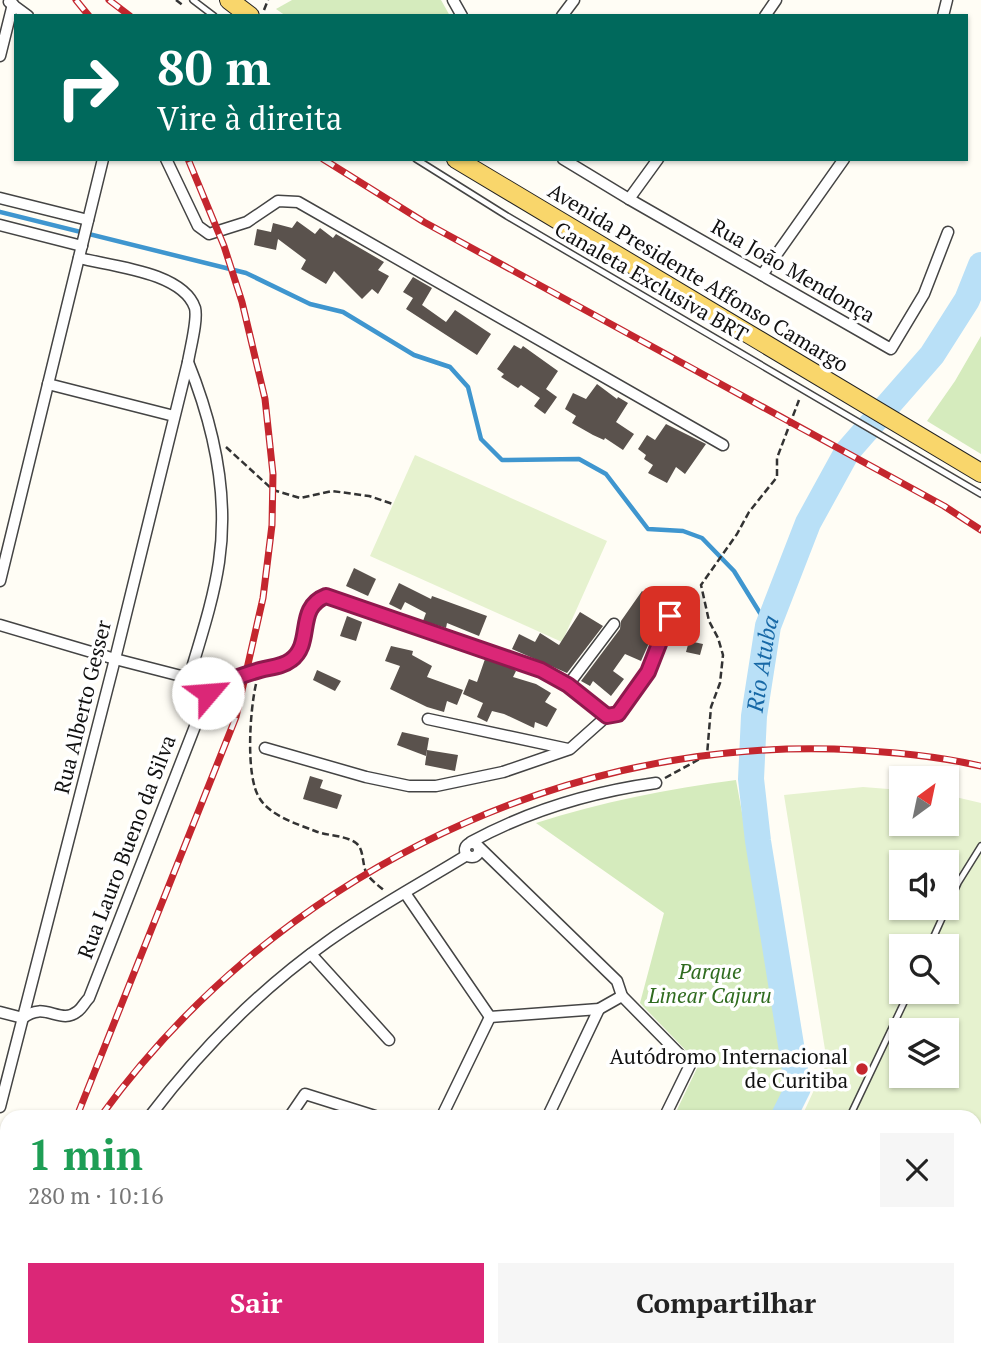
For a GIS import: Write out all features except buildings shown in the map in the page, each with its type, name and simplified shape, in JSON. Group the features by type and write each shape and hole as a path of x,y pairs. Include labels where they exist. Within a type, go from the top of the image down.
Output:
{"main road":[{"path":"229,0 247,14"},
{"name":"Avenida Presidente Affonso Camargo","path":"459,161 823,390 881,414 981,473"}],"street":[{"path":"0,56 10,2 25,14"},
{"path":"0,581 103,161"},
{"path":"167,161 198,226 209,234 247,222 278,201 298,202 723,445"},
{"name":"Rua João Mendonça","path":"566,161 891,349 924,294 948,232"},
{"path":"629,199 657,161"},
{"path":"762,275 843,161"},
{"path":"0,198 88,220"},
{"path":"0,225 82,246"},
{"name":"Rua Alberto Gesser","path":"0,1107 115,659 188,362 195,315 190,300 171,281 79,258"},
{"path":"188,362 200,392 211,433 219,481 222,523 219,561 212,596 189,678"},
{"path":"48,384 174,416"},
{"path":"0,625 202,681 208,688 259,670 281,666 292,659 300,650 309,609 316,600 326,596 541,670 568,685 607,716"},
{"path":"265,748 366,777 409,786 436,786 502,772 570,749 607,716 618,714 648,672 670,616"},
{"path":"568,685 614,624"},
{"name":"Rua Lauro Bueno da Silva","path":"23,1018 38,1010 69,1016 77,1012 89,998 208,688"},
{"path":"428,719 570,749"},
{"path":"155,1110 191,1064 226,1026 310,954 467,855 465,849 498,828 530,814 610,791 656,783"},
{"path":"475,845 617,981 622,996 690,1065 668,1110"},
{"path":"400,896 490,1017"},
{"path":"310,954 389,1040"},
{"path":"490,1017 599,1009 622,996"},
{"path":"551,1110 599,1009"},
{"path":"0,1013 23,1018"},
{"path":"445,1110 490,1017"},
{"path":"294,1110 305,1094 356,1110"}],"lane":[{"path":"193,0 211,14"},
{"name":"Canaleta Exclusiva BRT","path":"419,161 484,202 804,389 823,390 981,494"},
{"path":"935,934 958,883 981,846"},
{"path":"853,1110 903,1004"}],"path":[{"path":"656,783 707,755 710,707 720,683 723,655 709,621 701,585 749,512 777,477 777,458 804,389"},
{"path":"211,433 273,490 300,498 331,491 369,496 393,504"},
{"path":"259,670 251,706 250,726 254,788 261,801 274,813 289,820 317,832 354,842 359,846 366,874 400,896"}],"green space":[{"path":"292,0 441,0 449,14 283,14 276,9"},
{"path":"981,336 981,454 927,421 955,381"},
{"path":"415,455 607,541 562,642 370,556"},
{"name":"Parque Linear Cajuru","path":"736,780 791,1078 776,1110 677,1110 699,1064 640,1003 664,913 536,823 635,797"},
{"name":"Autódromo Internacional de Curitiba","path":"863,787 889,789 889,836 959,836 959,798 981,803 981,1110 805,1110 827,1062 784,795"}],"waterway":[{"path":"0,212 246,273 310,304 343,312 414,355 450,367 468,387 481,439 502,460 579,459 606,474 648,529 683,531 702,538 734,571 768,626"},
{"name":"Rio Atuba","path":"787,1110 798,1088 758,841 751,779 754,716 768,626 808,523 847,452 932,355 967,300 981,265"}],"railway":[{"path":"76,0 87,14"},
{"path":"109,0 127,14"},
{"path":"79,1110 236,717 263,598 272,525 273,474 265,399 242,302 224,246 189,161"},
{"path":"326,161 424,222 944,506 981,530"},
{"path":"106,1110 169,1034 246,960 331,896 423,843 520,801 622,770 727,753 834,749 926,756 981,766"}],"place":[{"name":"Autódromo Internacional de Curitiba","path":"862,1069"}],"route":[{"path":"208,693 208,688 259,670 281,666 292,659 300,650 309,609 316,600 326,596 541,670 568,685 607,716 618,714 648,672 670,616"}]}
